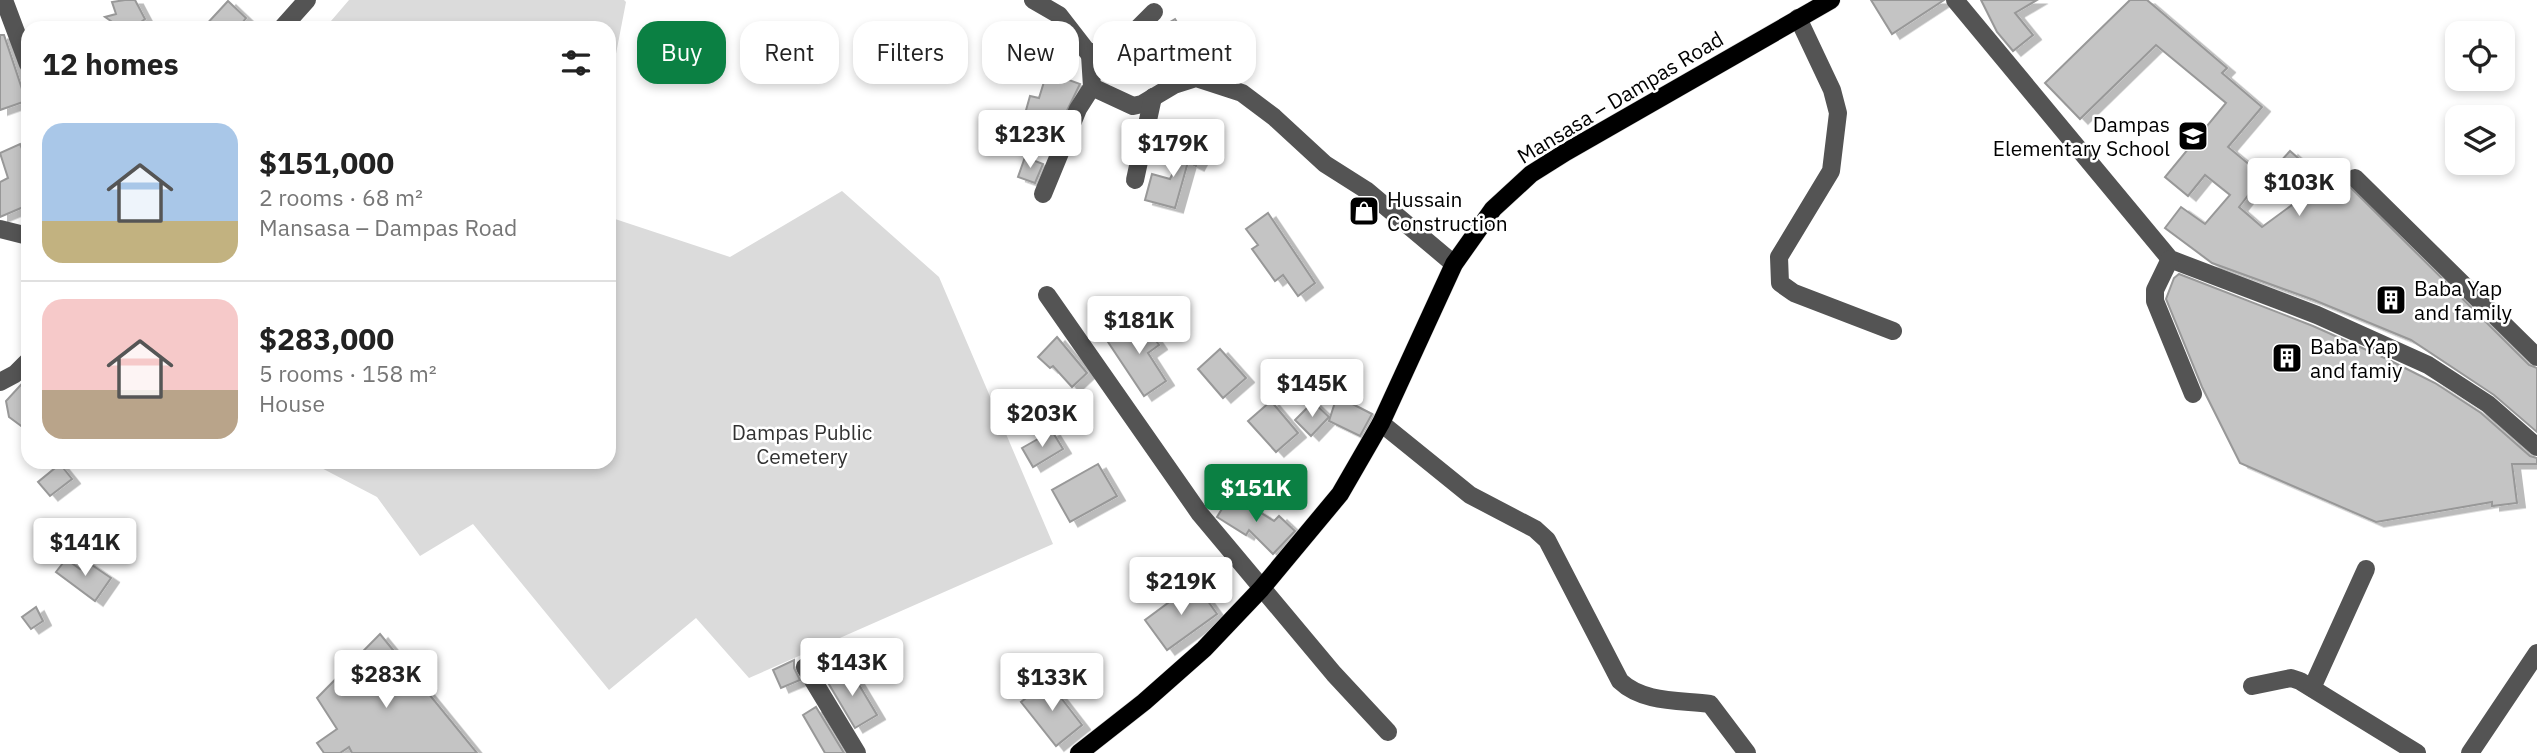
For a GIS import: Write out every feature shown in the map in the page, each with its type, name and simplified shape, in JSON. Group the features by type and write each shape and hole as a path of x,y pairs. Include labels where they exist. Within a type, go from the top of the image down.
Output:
{"main road":[{"name":"Mansasa – Dampas Road","path":"1079,753 1205,649 1261,589 1340,494 1381,422 1454,264 1493,209 1531,174 1831,0"}],"street":[{"path":"4,0 21,45"},
{"path":"288,21 307,0"},
{"path":"1033,0 1059,15 1090,55 1092,87 1078,109 1043,194"},
{"path":"1955,0 2170,259 2317,315 2428,365 2488,404 2537,447"},
{"path":"1090,55 1137,29 1154,12"},
{"path":"1798,18 1832,90 1838,113 1831,171 1779,257 1780,283 1794,293 1893,331"},
{"path":"1092,87 1133,106 1174,85 1196,78 1241,93 1274,117 1325,164 1366,190 1454,264"},
{"path":"1135,180 1153,97"},
{"path":"2356,178 2537,357"},
{"path":"0,229 21,234"},
{"path":"2170,259 2155,289 2155,301 2193,394"},
{"path":"1047,295 1200,514 1261,589 1388,733"},
{"path":"0,382 21,369"},
{"path":"1381,422 1470,495 1535,529 1547,540 1620,681 1628,689 1647,697 1710,704 1747,753"},
{"path":"2312,688 2366,569"},
{"path":"2470,753 2537,653"},
{"path":"805,667 857,753"},
{"path":"2252,686 2291,678 2312,688 2417,753"}],"green space":[{"path":"349,0 626,2 616,54 616,21 331,21"},
{"name":"Dampas Public Cemetery","path":"842,191 939,277 1053,544 749,678 696,618 609,690 473,524 420,556 377,497 323,469 616,469 616,219 730,257"}],"building":[{"path":"135,0 145,19 111,21 105,17 116,14 112,2"},
{"path":"1871,0 1944,0 1892,34"},
{"path":"1981,0 2037,0 2015,13 2033,35 2013,51 1997,32"},
{"path":"2130,0 2147,0 2227,68 2222,73 2262,107 2228,147 2263,176 2239,207 2262,227 2296,202 2267,176 2290,151 2324,181 2336,173 2529,365 2537,368 2537,432 2494,395 2411,340 2314,300 2212,263 2165,228 2181,207 2205,224 2230,195 2205,175 2188,196 2165,177 2226,103 2156,45 2080,119 2045,83"},
{"path":"228,1 246,18 244,21 209,21"},
{"path":"0,35 4,35 21,86 21,103 0,110"},
{"path":"1043,84 1080,84 1057,131 1023,121 1030,96 1039,98"},
{"path":"1188,142 1204,151 1196,166 1188,162 1175,208 1145,200 1152,174 1170,179"},
{"path":"20,144 21,146 21,208 0,217 0,182 8,178 0,153"},
{"path":"1025,157 1043,164 1035,183 1018,177"},
{"path":"1268,213 1315,283 1298,296 1283,275 1275,281 1252,249 1258,245 1246,229"},
{"name":"Baba Yap and famiy","path":"2179,274 2313,326 2389,360 2435,383 2481,413 2530,456 2537,458 2537,464 2512,464 2517,503 2492,506 2492,502 2376,522 2240,463 2202,387 2166,299 2174,278"},
{"path":"1141,319 1159,345 1148,353 1166,381 1144,396 1108,342"},
{"path":"1057,337 1087,373 1072,387 1053,366 1050,368 1038,357"},
{"path":"1220,349 1246,378 1223,398 1198,369"},
{"path":"21,385 21,426 9,417 6,401"},
{"path":"1337,396 1372,414 1360,436 1329,421"},
{"path":"1271,401 1298,433 1276,452 1248,421"},
{"path":"1313,402 1329,417 1311,436 1295,420"},
{"path":"1052,431 1063,449 1033,467 1022,448"},
{"path":"1098,464 1117,496 1070,522 1052,490"},
{"path":"54,469 64,469 72,479 50,496 38,482"},
{"path":"1231,494 1274,521 1279,516 1295,531 1273,554 1249,530 1246,535 1217,517"},
{"path":"66,559 80,569 86,561 111,578 95,601 56,572"},
{"path":"1195,583 1217,614 1167,650 1145,620"},
{"path":"36,607 43,621 31,629 22,617"},
{"path":"380,634 477,753 352,753 349,747 340,753 324,753 317,743 337,729 317,698"},
{"path":"794,660 794,668 800,680 781,688 773,670"},
{"path":"849,668 877,715 855,728 827,681"},
{"path":"1048,681 1082,725 1056,746 1021,702"},
{"path":"816,707 844,753 825,753 803,715"}],"place":[{"name":"Dampas Elementary School","path":"2193,136"},
{"name":"Hussain Construction","path":"1364,211"},
{"name":"Baba Yap and family","path":"2391,300"},
{"name":"Baba Yap and famiy","path":"2287,358"}]}
